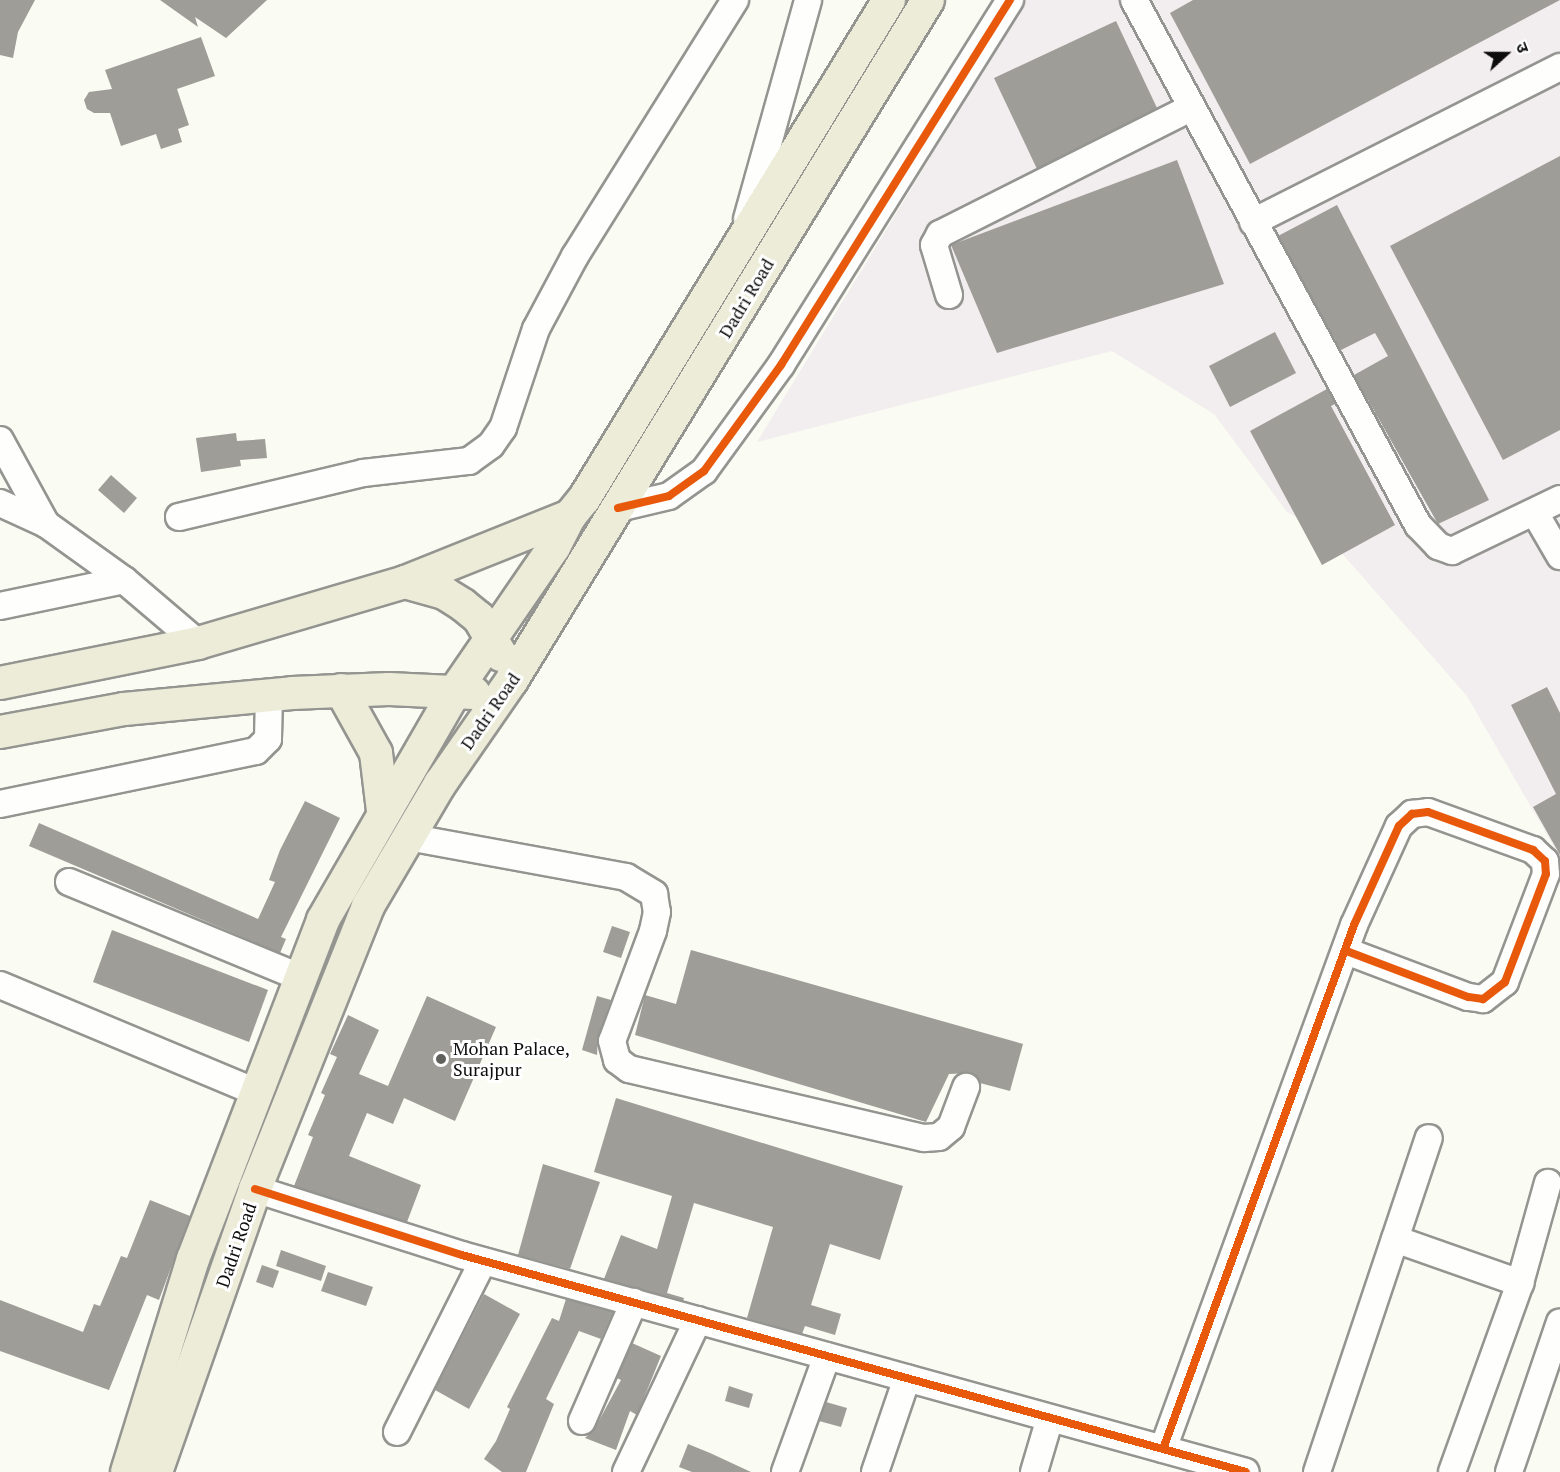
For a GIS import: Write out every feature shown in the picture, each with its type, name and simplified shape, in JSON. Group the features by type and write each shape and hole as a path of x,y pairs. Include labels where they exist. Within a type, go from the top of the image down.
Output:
{"main road":[{"name":"Dadri Road","path":"128,1472 193,1259 323,920 383,811 455,691 493,639 554,547 889,0"},
{"name":"Dadri Road","path":"156,1472 255,1189 368,906 408,837 618,508 928,0"},
{"path":"0,683 198,643 405,582 577,507"},
{"path":"0,732 124,709 269,696 341,690 455,691 505,688 493,639 479,618 463,604 444,593 405,582"},
{"path":"341,690 376,753 383,811"}],"street":[{"path":"178,517 363,473 469,461 491,445 503,428 536,329 570,266 735,0"},
{"path":"741,243 808,0"},
{"path":"618,508 669,496 704,471 781,365 1010,0"},
{"path":"1134,0 1418,525 1430,540 1452,551 1560,499"},
{"path":"1253,222 1560,67"},
{"path":"949,295 934,245 940,234 1191,108"},
{"path":"0,440 46,524"},
{"path":"0,503 46,524 124,580 198,643"},
{"path":"1534,513 1560,556"},
{"path":"0,606 124,580"},
{"path":"0,804 256,751 268,739 269,696"},
{"path":"1162,1449 1346,951 1399,826 1412,814 1420,811 1533,850 1545,861 1546,874 1505,981 1483,999 1468,997 1346,951"},
{"path":"408,837 626,877 654,894 657,912 653,931 612,1041 617,1060 628,1069 924,1138 939,1137 951,1127 966,1088"},
{"path":"69,882 300,977"},
{"path":"0,985 258,1093"},
{"path":"1317,1472 1429,1138"},
{"path":"1452,1472 1520,1283 1548,1183"},
{"path":"255,1189 483,1261 1246,1472"},
{"path":"1395,1239 1520,1283"},
{"path":"398,1432 483,1261"},
{"path":"582,1420 634,1302"},
{"path":"626,1472 698,1320"},
{"path":"1509,1472 1560,1322"},
{"path":"785,1472 827,1356"},
{"path":"875,1472 907,1378"},
{"path":"1034,1472 1050,1418"}],"shaded area":[{"path":"1026,0 1560,0 1560,857 1467,696 1325,534 1287,512 1214,414 1112,351 757,442"}],"building":[{"path":"0,0 35,0 18,32 13,58 0,55"},
{"path":"160,0 267,0 226,38 195,17 198,27"},
{"path":"1193,0 1560,0 1250,164 1170,13"},
{"path":"1116,21 1157,108 1037,169 994,78"},
{"path":"201,37 215,76 177,89 189,125 178,129 182,142 161,149 156,134 121,146 110,113 94,113 87,109 84,100 89,92 112,89 105,70"},
{"path":"1560,156 1560,430 1503,460 1390,246"},
{"path":"1177,160 1224,284 997,353 951,245"},
{"path":"1337,205 1489,500 1438,524 1354,375 1388,356 1375,333 1341,350 1278,236"},
{"path":"1275,332 1296,373 1230,407 1209,366"},
{"path":"1327,389 1335,404 1331,406 1395,525 1322,565 1250,431"},
{"path":"236,433 237,441 265,439 267,458 240,460 241,466 201,472 196,438"},
{"path":"111,475 137,498 124,513 98,490"},
{"path":"1547,687 1560,713 1560,855 1533,807 1556,794 1511,705"},
{"path":"305,801 340,818 281,937 286,939 280,953 29,846 39,823 258,919 275,882 269,880 280,850"},
{"path":"612,926 630,932 621,958 603,952"},
{"path":"112,930 268,990 249,1042 93,982"},
{"path":"691,950 1023,1044 1010,1091 980,1083 971,1073 949,1074 926,1122 635,1035 645,995 676,1004"},
{"path":"427,996 496,1027 455,1121 404,1098 393,1124 367,1113 349,1156 421,1185 407,1222 294,1186 313,1137 308,1135 325,1095 321,1093 337,1057 330,1054 348,1015 379,1030 359,1074 388,1086"},
{"path":"597,996 611,1000 598,1036 597,1055 582,1050"},
{"path":"616,1098 903,1186 880,1260 830,1244 811,1305 841,1314 835,1335 805,1326 802,1334 747,1318 773,1227 694,1203 667,1293 684,1298 683,1301 604,1279 621,1235 657,1249 672,1196 594,1172"},
{"path":"543,1164 600,1182 570,1269 518,1255"},
{"path":"150,1200 190,1216 159,1300 147,1295 109,1390 0,1351 0,1300 83,1332 94,1304 100,1306 121,1256 127,1258"},
{"path":"281,1250 326,1266 321,1281 276,1266"},
{"path":"262,1265 279,1271 273,1288 256,1282"},
{"path":"328,1272 373,1287 366,1306 321,1291"},
{"path":"484,1294 520,1314 469,1409 435,1390"},
{"path":"566,1299 613,1312 601,1339 579,1331 546,1399 554,1404 526,1472 502,1472 484,1459 496,1441 510,1409 507,1407 552,1318 559,1321"},
{"path":"632,1343 661,1356 637,1415 630,1411 616,1450 585,1438 595,1428 621,1380 617,1378"},
{"path":"729,1386 753,1394 749,1408 725,1401"},
{"path":"826,1402 847,1408 841,1427 819,1421"},
{"path":"688,1444 751,1472 692,1472 679,1467"}],"cycle path":[{"path":"618,508 669,496 704,471 781,365 1010,0"},
{"path":"1163,1449 1354,925 1399,826 1412,814 1428,812 1533,850 1545,861 1546,874 1505,982 1483,999 1468,997 1346,951"},
{"path":"255,1189 462,1255 1246,1472"}],"place":[{"name":"Mohan Palace, Surajpur","path":"441,1059"}]}
